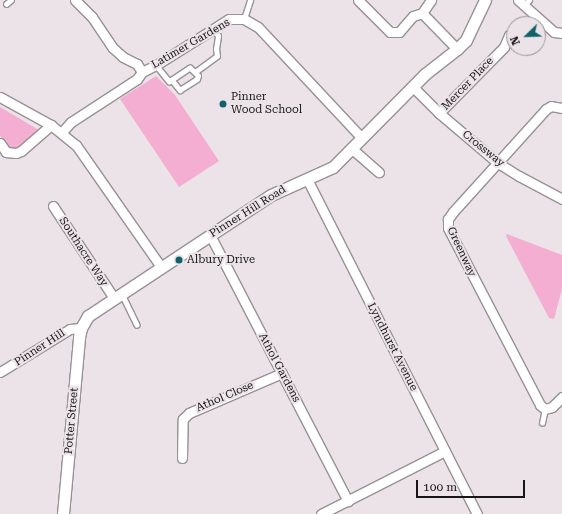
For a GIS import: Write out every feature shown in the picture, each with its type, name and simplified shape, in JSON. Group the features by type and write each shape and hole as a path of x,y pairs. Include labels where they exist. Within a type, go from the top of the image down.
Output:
{"street":[{"path":"75,0 92,17 112,48 123,57 137,64 142,72"},
{"path":"358,0 390,32 399,32 413,16 422,13 431,0"},
{"name":"Pinner Hill Road","path":"81,328 88,316 271,194 333,167 412,86 466,40 485,0"},
{"path":"523,2 554,32 562,34"},
{"path":"422,13 457,49"},
{"name":"Latimer Gardens","path":"62,132 71,122 137,79 142,72 156,65 229,19 244,19 258,27 362,138"},
{"name":"Mercer Place","path":"439,113 504,47 506,42"},
{"name":"Crossway","path":"412,86 439,113 498,163 518,176 562,199"},
{"path":"0,97 51,125 62,132 76,145 162,267"},
{"name":"Greenway","path":"545,409 540,405 448,228 448,219 546,109 551,106 562,108"},
{"path":"0,143 6,152 16,153 21,151 51,125"},
{"path":"351,148 379,172"},
{"name":"Lyndhurst Avenue","path":"307,179 476,514"},
{"name":"Southacre Way","path":"53,206 118,296"},
{"name":"Athol Gardens","path":"210,235 348,501"},
{"name":"Pinner Hill","path":"0,372 70,329 81,328"},
{"name":"Potter Street","path":"63,514 81,328"},
{"name":"Athol Close","path":"182,458 183,419 189,413 282,373"},
{"path":"545,409 552,407 562,397"},
{"path":"321,514 445,451"}],"lane":[{"path":"6,4 11,0"},
{"path":"244,19 250,0"},
{"path":"195,72 217,56 216,49 218,36 213,28"},
{"path":"156,65 169,81 172,80 178,89 182,90 197,79 195,72 190,68 172,80"},
{"path":"118,296 137,325"},
{"path":"542,423 545,409"}],"shaded area":[{"path":"156,76 175,95 219,161 179,187 120,99"},
{"path":"0,107 39,130 18,150 7,148 0,135"},
{"path":"507,234 562,255 562,289 554,319 549,318 506,236"}],"place":[{"name":"Pinner Wood School","path":"223,104"},
{"name":"Albury Drive","path":"179,260"}]}
